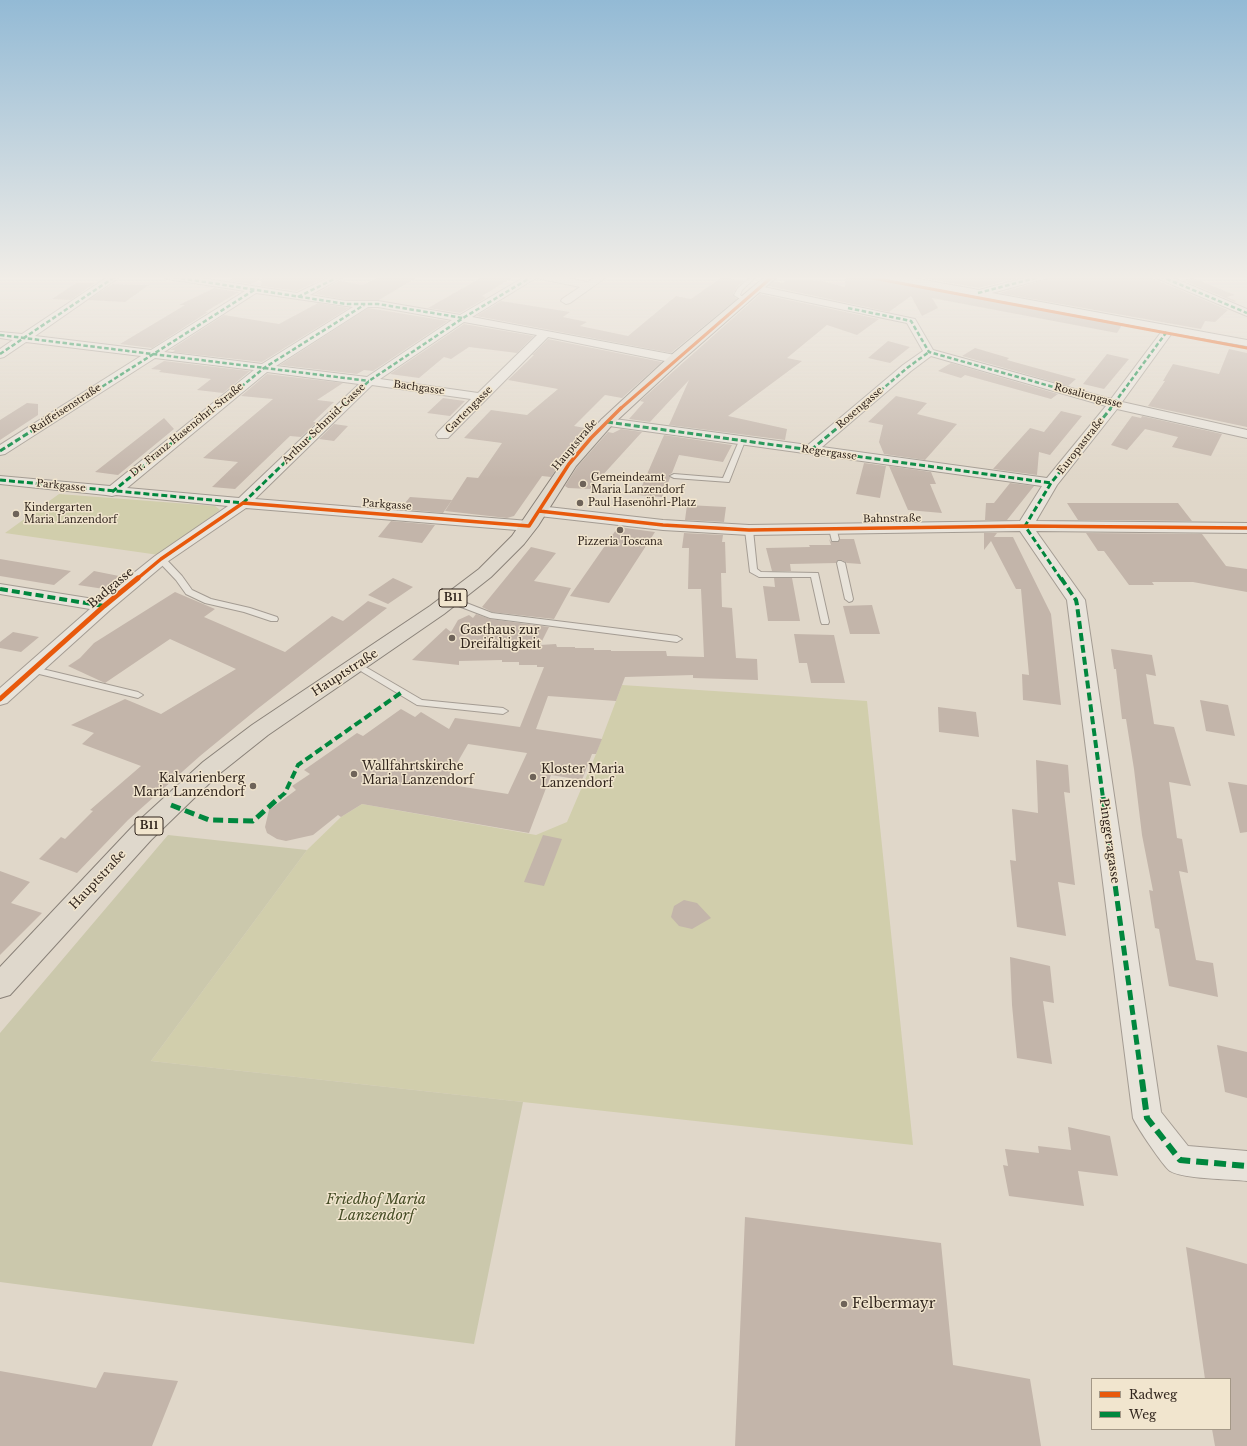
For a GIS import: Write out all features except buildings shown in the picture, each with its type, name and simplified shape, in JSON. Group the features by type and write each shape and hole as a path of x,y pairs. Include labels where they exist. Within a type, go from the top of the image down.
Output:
{"main road":[{"name":"Hauptstraße","path":"0,986 142,833 206,773 260,730 357,666 486,573 518,540 534,518 557,481 607,422 693,343"}],"street":[{"path":"0,354 16,343"},
{"name":"Bachgasse","path":"69,343 369,381 482,397"},
{"name":"Raiffeisenstraße","path":"0,451 170,343"},
{"name":"Dr. Franz Hasenöhrl-Straße","path":"112,492 264,368 303,343"},
{"name":"Arthur Schmid-Gasse","path":"243,503 369,381 425,343"},
{"name":"Gartengasse","path":"443,435 535,343"},
{"path":"597,343 675,359"},
{"path":"924,343 929,352"},
{"name":"Europastraße","path":"1025,526 1051,483 1114,404 1158,343"},
{"name":"Rosaliengasse","path":"929,352 1114,404 1247,434"},
{"name":"Rosengasse","path":"811,450 907,368 929,352"},
{"name":"Regergasse","path":"607,422 1051,483"},
{"name":"Parkgasse","path":"0,480 112,492 243,503 534,518"},
{"name":"Badgasse","path":"0,699 104,606 161,559 243,503"},
{"name":"Bahnstraße","path":"534,518 834,534 1025,526 1247,528"},
{"name":"Pinggeragasse","path":"1025,526 1076,600 1147,1118 1180,1160 1247,1166"},
{"path":"0,589 104,606"}],"lane":[{"path":"674,476 726,480 742,441"},
{"path":"749,530 753,570 759,574 815,575 825,622"},
{"path":"161,559 179,578 189,592 208,601 247,610 274,619"},
{"path":"841,564 849,599"},
{"path":"450,600 490,615 677,639"},
{"path":"357,666 420,703 503,711"},
{"path":"34,670 138,694"}],"shaded area":[{"path":"59,494 215,506 220,510 159,555 5,533"},
{"path":"622,685 867,701 913,1145 151,1061 307,850 341,817 362,804 536,835 567,822 596,754"}],"green space":[{"name":"Friedhof Maria Lanzendorf","path":"168,835 307,850 151,1061 523,1102 474,1344 0,1282 0,1033"}],"marked path":[{"path":"0,354 16,343"},
{"path":"68,343 369,381"},
{"path":"0,451 170,343"},
{"path":"112,492 264,368 303,343"},
{"path":"243,503 369,381 425,343"},
{"path":"924,343 929,352 1114,404"},
{"path":"1158,343 1114,404 1051,483 1025,526 1076,600 1147,1118 1180,1160 1247,1166"},
{"path":"811,450 907,368 929,352"},
{"path":"607,422 1051,483"},
{"path":"0,480 243,503"},
{"path":"0,589 104,606"},
{"path":"171,805 209,820 253,821 285,793 298,765 402,692"}],"cycle path":[{"path":"0,699 104,606 161,559 243,503 529,526 558,479 591,438 641,389 694,343"},
{"path":"1223,343 1247,348"},
{"path":"539,511 663,525 749,530 1025,526 1247,528"}],"place":[{"name":"Gemeindeamt Maria Lanzendorf","path":"583,484"},
{"name":"Paul Hasenöhrl-Platz","path":"580,503"},
{"name":"Kindergarten Maria Lanzendorf","path":"16,514"},
{"name":"Pizzeria Toscana","path":"620,530"},
{"name":"Gasthaus zur Dreifaltigkeit","path":"452,638"},
{"name":"Wallfahrtskirche Maria Lanzendorf","path":"354,774"},
{"name":"Kloster Maria Lanzendorf","path":"533,777"},
{"name":"Kalvarienberg Maria Lanzendorf","path":"253,786"},
{"name":"Felbermayr","path":"844,1304"}]}
